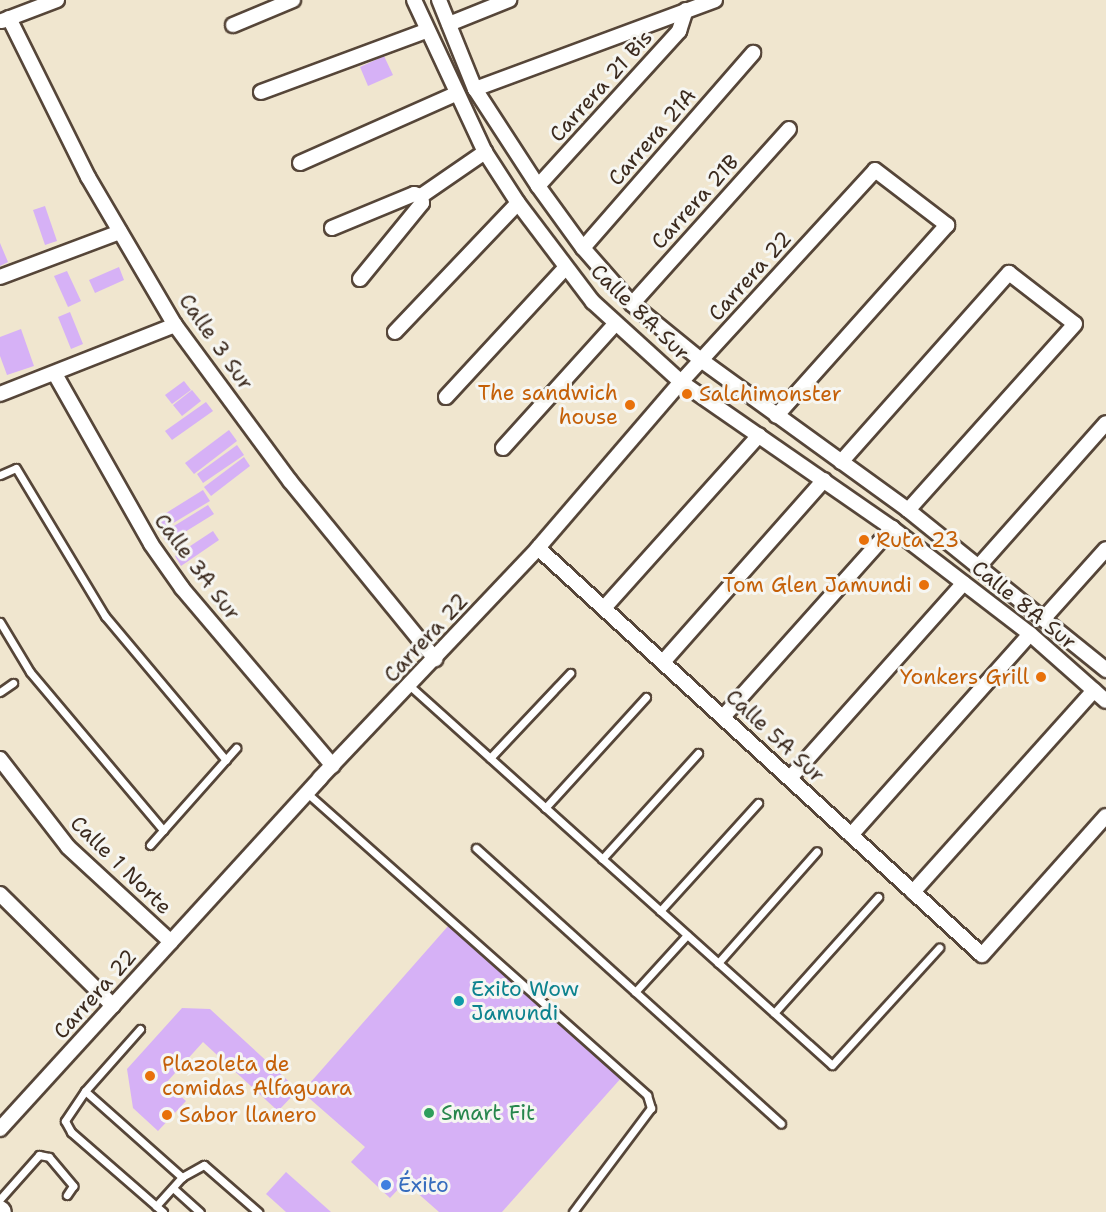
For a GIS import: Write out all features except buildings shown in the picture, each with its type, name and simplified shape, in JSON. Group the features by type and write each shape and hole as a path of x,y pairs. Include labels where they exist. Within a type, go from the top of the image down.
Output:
{"street":[{"path":"4,20 57,0"},
{"path":"233,25 293,0"},
{"name":"Calle 8A Sur","path":"414,0 426,31 485,152 518,203 565,267 615,324 681,382 892,528 964,583 1030,634 1106,701"},
{"name":"Calle 8A Sur","path":"439,0 476,89 538,186 583,248 632,304 701,360 776,416 908,510 1045,617 1106,670"},
{"path":"449,24 509,0"},
{"path":"476,89 715,0"},
{"name":"Carrera 21 Bis","path":"538,186 679,31 686,10"},
{"name":"Calle 3 Sur","path":"4,20 120,232 175,325 290,481 435,659"},
{"path":"261,92 426,31"},
{"name":"Carrera 21A","path":"583,248 753,53"},
{"path":"300,163 456,94"},
{"name":"Carrera 21B","path":"632,304 789,129"},
{"path":"421,196 485,152"},
{"name":"Carrera 22","path":"0,1129 306,793 410,686 538,548 681,382 875,170 947,225 776,416"},
{"path":"332,228 414,194 421,196"},
{"path":"360,279 422,203 421,196"},
{"path":"395,332 518,203"},
{"path":"0,277 120,232"},
{"path":"446,397 565,267"},
{"path":"840,462 1009,273 1075,324 908,510"},
{"path":"503,448 615,324"},
{"path":"0,394 175,325"},
{"name":"Calle 3A Sur","path":"55,374 98,457 163,562 333,766"},
{"path":"979,566 1106,423"},
{"path":"604,608 759,435"},
{"path":"663,662 824,480"},
{"path":"723,717 892,528"},
{"name":"Calle 5A Sur","path":"538,548 982,955 1106,816"},
{"path":"1045,617 1106,549"},
{"path":"790,778 964,583"},
{"path":"851,835 1030,634"},
{"path":"913,892 1094,690"},
{"name":"Calle 1 Norte","path":"0,759 68,848 171,942"},
{"path":"0,894 113,1006"}],"lane":[{"path":"0,475 16,468 105,616 226,760"},
{"path":"0,622 30,672 163,830"},
{"path":"490,758 570,673"},
{"path":"0,692 13,684"},
{"path":"410,686 832,1065 939,948"},
{"path":"545,807 646,697"},
{"path":"150,845 236,747"},
{"path":"602,859 698,753"},
{"path":"306,793 647,1095 651,1108 577,1210"},
{"path":"660,911 758,803"},
{"path":"476,848 781,1124"},
{"path":"718,963 817,851"},
{"path":"774,1013 878,897"},
{"path":"635,992 687,935"},
{"path":"140,1029 85,1091 65,1120 71,1132 163,1212"},
{"path":"85,1091 182,1177"},
{"path":"0,1199 39,1155 49,1157 73,1186 67,1195"},
{"path":"156,1206 182,1177 204,1166 258,1212"},
{"path":"173,1188 200,1212"}],"place":[{"name":"Salchimonster","path":"687,394"},
{"name":"The sandwich house","path":"630,405"},
{"name":"Ruta 23","path":"864,540"},
{"name":"Tom Glen Jamundi","path":"924,585"},
{"name":"Yonkers Grill","path":"1041,677"},
{"name":"Exito Wow Jamundi","path":"459,1001"},
{"name":"Plazoleta de comidas Alfaguara","path":"150,1076"},
{"name":"Smart Fit","path":"429,1113"},
{"name":"Sabor llanero","path":"167,1115"},
{"name":"Éxito","path":"386,1185"}]}
